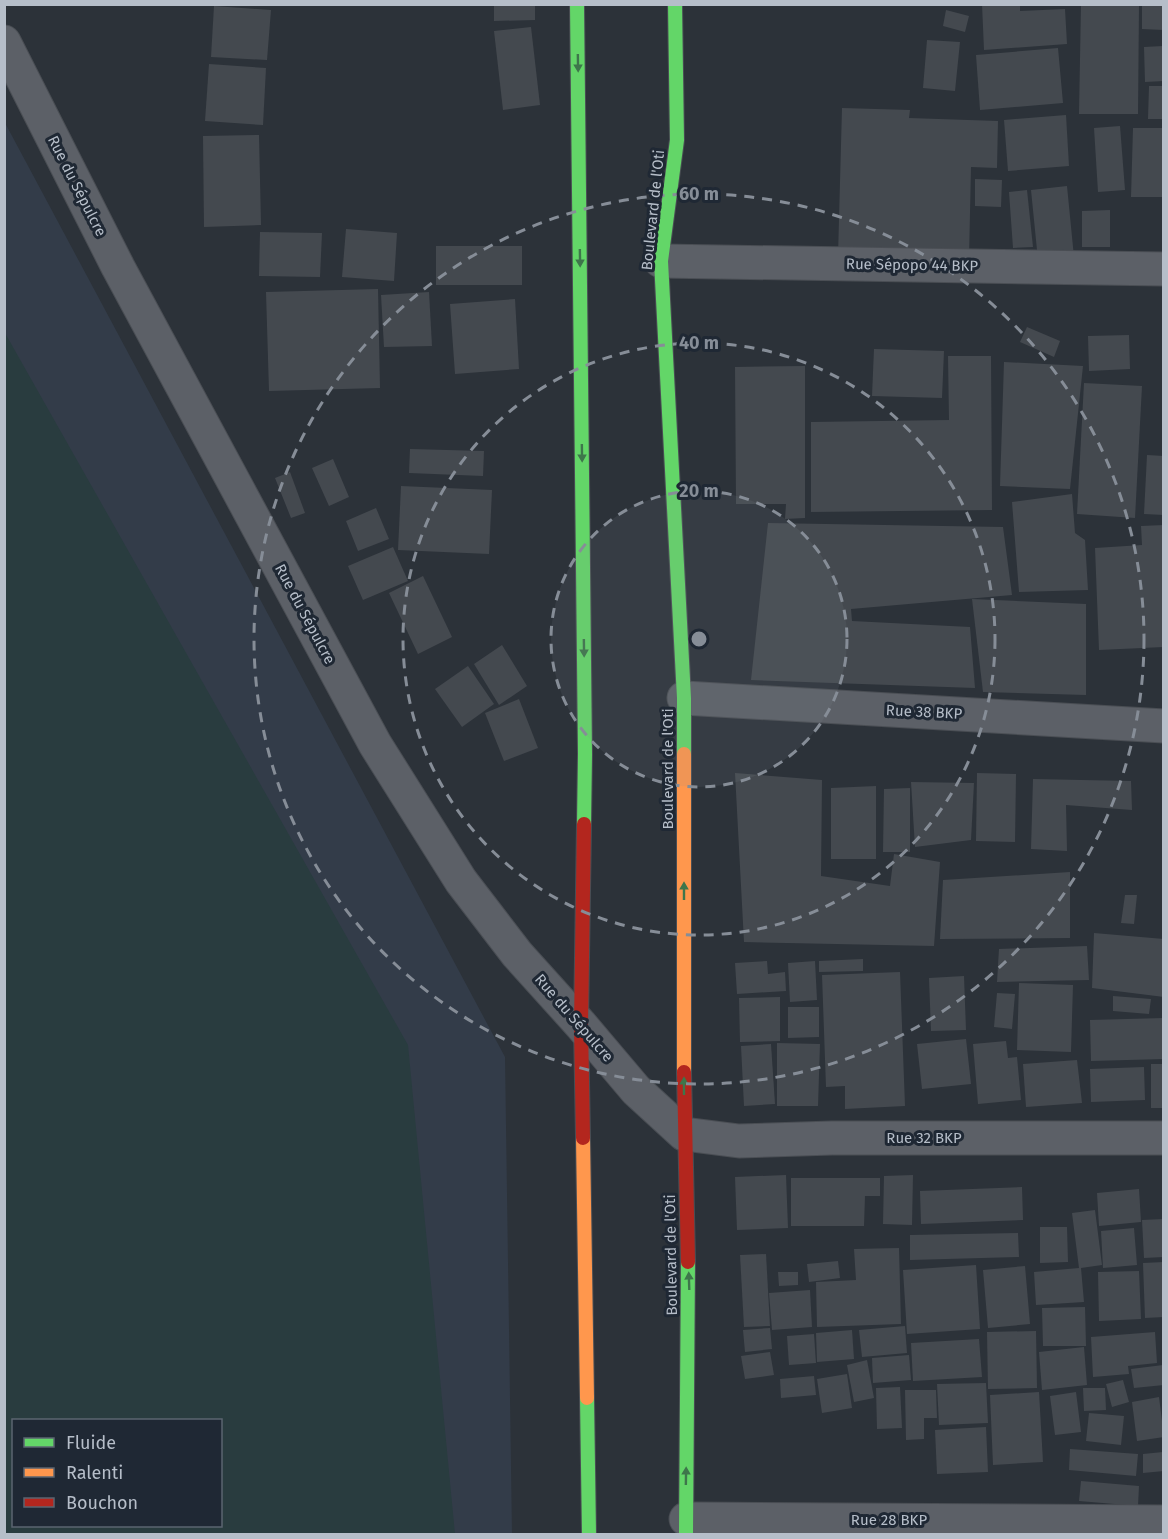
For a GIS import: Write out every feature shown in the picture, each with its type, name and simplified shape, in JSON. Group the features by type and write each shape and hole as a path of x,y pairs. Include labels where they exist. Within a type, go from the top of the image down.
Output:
{"main road":[{"path":"577,4 585,742 581,1025 589,1534"},
{"name":"Boulevard de l'Oti","path":"675,4 677,140 662,261 684,698 684,1134 689,1293 686,1527"}],"street":[{"name":"Rue du Sépulcre","path":"4,42 118,267 375,744 461,881 517,954 636,1090 684,1134"},
{"name":"Rue Sépopo 44 BKP","path":"662,261 1164,269"},
{"name":"Rue 38 BKP","path":"684,698 1164,726"},
{"name":"Rue 32 BKP","path":"684,1134 740,1141 832,1138 1164,1138"},
{"name":"Rue 28 BKP","path":"686,1527 1164,1522"}],"shaded area":[{"path":"4,121 505,1057 512,1534 5,1534"},
{"path":"5,333 408,1045 455,1534 5,1534"}],"building":[{"path":"494,4 535,4 535,20 494,21"},
{"path":"982,4 1020,4 1020,11 1065,9 1067,44 984,50"},
{"path":"1081,4 1139,4 1138,114 1079,114"},
{"path":"1142,5 1164,5 1164,30 1142,29"},
{"path":"214,6 271,10 267,60 211,57"},
{"path":"946,10 969,16 965,32 943,26"},
{"path":"531,27 540,105 503,110 494,31"},
{"path":"927,40 960,42 955,91 923,88"},
{"path":"1163,46 1164,81 1145,82 1144,47"},
{"path":"1058,48 1063,103 980,110 976,55"},
{"path":"209,64 266,68 263,125 205,121"},
{"path":"1149,86 1164,86 1164,119 1148,119"},
{"path":"842,108 910,110 909,118 998,121 997,168 971,167 969,259 838,256"},
{"path":"1066,115 1069,166 1008,171 1004,120"},
{"path":"1120,126 1125,190 1098,192 1094,128"},
{"path":"1133,128 1164,128 1164,197 1131,197"},
{"path":"259,135 261,225 204,227 203,136"},
{"path":"975,179 1002,180 1001,207 975,206"},
{"path":"1067,186 1074,257 1023,251 1037,250 1031,190"},
{"path":"1027,190 1033,247 1013,248 1009,192"},
{"path":"1110,210 1110,247 1082,247 1082,211"},
{"path":"346,229 397,233 394,281 342,277"},
{"path":"260,232 322,233 320,277 259,276"},
{"path":"436,246 522,246 522,285 436,285"},
{"path":"378,289 380,388 269,391 266,292"},
{"path":"429,292 432,346 384,347 381,295"},
{"path":"515,299 519,369 455,374 450,304"},
{"path":"1027,327 1060,341 1054,357 1020,342"},
{"path":"1129,335 1130,369 1089,371 1088,336"},
{"path":"874,349 944,351 942,398 872,396"},
{"path":"948,356 991,356 992,510 811,512 811,422 949,420"},
{"path":"1004,362 1083,366 1070,489 1000,486"},
{"path":"805,366 805,518 785,519 786,504 736,504 735,367"},
{"path":"1084,383 1142,386 1135,518 1077,514"},
{"path":"410,449 484,451 483,476 409,473"},
{"path":"1147,455 1164,456 1164,515 1144,514"},
{"path":"333,459 349,497 329,506 312,468"},
{"path":"290,472 305,513 291,518 275,478"},
{"path":"401,486 492,490 489,554 398,550"},
{"path":"1072,494 1075,533 1085,540 1088,590 1019,592 1012,502"},
{"path":"376,508 389,539 358,551 346,521"},
{"path":"768,523 1003,527 1012,595 851,609 852,621 970,627 975,688 751,680"},
{"path":"1164,525 1164,647 1099,650 1095,548 1142,545 1141,526"},
{"path":"393,547 408,581 363,600 348,566"},
{"path":"423,576 452,637 418,654 389,593"},
{"path":"972,599 1086,604 1086,695 983,692"},
{"path":"502,645 527,686 499,705 474,664"},
{"path":"468,666 494,704 462,727 435,689"},
{"path":"519,699 538,748 504,761 485,713"},
{"path":"735,773 822,780 821,876 890,886 894,854 940,862 934,946 744,942"},
{"path":"977,773 1016,774 1015,842 976,841"},
{"path":"1033,779 1131,781 1132,810 1066,805 1067,851 1031,849"},
{"path":"911,782 974,783 971,840 915,847"},
{"path":"876,786 876,859 831,859 831,788"},
{"path":"910,788 910,852 883,852 884,789"},
{"path":"1070,872 1070,938 940,939 943,880"},
{"path":"1125,895 1137,895 1134,924 1121,923"},
{"path":"1094,933 1164,939 1164,997 1092,988"},
{"path":"1087,946 1089,980 997,982 999,949"},
{"path":"863,959 863,971 819,972 819,961"},
{"path":"767,961 768,974 785,972 786,991 737,994 735,963"},
{"path":"815,961 817,1000 790,1002 788,963"},
{"path":"900,972 905,1106 845,1109 845,1086 826,1087 822,975"},
{"path":"964,976 966,1030 931,1031 929,978"},
{"path":"1019,983 1073,985 1071,1052 1017,1050"},
{"path":"997,993 1015,994 1012,1029 994,1027"},
{"path":"1113,996 1151,999 1149,1014 1113,1011"},
{"path":"780,997 780,1041 740,1042 739,998"},
{"path":"788,1007 819,1007 819,1037 788,1038"},
{"path":"1164,1018 1164,1059 1091,1061 1090,1020"},
{"path":"966,1039 971,1084 922,1089 917,1044"},
{"path":"1006,1041 1008,1058 1017,1057 1021,1100 978,1104 973,1044"},
{"path":"777,1043 820,1044 818,1106 777,1106"},
{"path":"771,1044 775,1104 744,1106 741,1046"},
{"path":"1077,1060 1082,1103 1026,1107 1023,1064"},
{"path":"1151,1064 1164,1064 1164,1108 1151,1108"},
{"path":"1144,1067 1145,1100 1091,1102 1090,1069"},
{"path":"786,1175 788,1228 737,1230 735,1177"},
{"path":"913,1175 912,1225 883,1224 884,1176"},
{"path":"791,1178 880,1178 880,1196 865,1196 864,1226 791,1226"},
{"path":"1022,1187 1023,1220 921,1224 920,1191"},
{"path":"1139,1189 1141,1222 1099,1226 1097,1193"},
{"path":"1095,1210 1102,1265 1081,1268 1084,1302 1036,1305 1034,1272 1079,1268 1072,1213"},
{"path":"1164,1219 1164,1257 1144,1258 1142,1220"},
{"path":"1040,1227 1067,1227 1068,1262 1040,1263"},
{"path":"1134,1228 1137,1265 1103,1268 1101,1231"},
{"path":"1018,1233 1019,1257 910,1260 910,1235"},
{"path":"899,1248 901,1324 817,1327 816,1282 856,1280 854,1249"},
{"path":"766,1254 770,1326 744,1327 740,1255"},
{"path":"838,1261 840,1278 809,1282 807,1264"},
{"path":"1164,1262 1164,1317 1145,1318 1143,1263"},
{"path":"976,1265 980,1329 907,1334 903,1270"},
{"path":"1025,1266 1030,1324 988,1328 983,1270"},
{"path":"1139,1271 1141,1319 1099,1321 1098,1272"},
{"path":"778,1272 798,1272 798,1285 779,1286"},
{"path":"810,1290 812,1327 772,1330 769,1293"},
{"path":"1085,1307 1086,1346 1043,1346 1042,1308"},
{"path":"905,1326 907,1353 862,1357 859,1330"},
{"path":"770,1328 772,1349 745,1352 743,1330"},
{"path":"852,1330 854,1359 817,1362 816,1333"},
{"path":"1036,1331 1037,1388 988,1389 987,1332"},
{"path":"1155,1332 1157,1363 1128,1366 1129,1374 1093,1377 1091,1337"},
{"path":"814,1334 816,1363 789,1365 787,1336"},
{"path":"979,1339 982,1377 913,1381 911,1343"},
{"path":"1084,1347 1087,1385 1042,1390 1039,1352"},
{"path":"770,1352 774,1375 745,1379 741,1356"},
{"path":"909,1355 911,1380 873,1383 872,1358"},
{"path":"867,1360 874,1398 854,1402 847,1365"},
{"path":"1163,1365 1164,1385 1134,1388 1131,1369"},
{"path":"847,1374 852,1408 822,1413 817,1379"},
{"path":"814,1376 816,1395 781,1398 780,1379"},
{"path":"1123,1380 1129,1402 1112,1407 1106,1384"},
{"path":"986,1383 988,1423 939,1425 937,1384"},
{"path":"900,1387 902,1428 877,1429 876,1388"},
{"path":"1083,1388 1105,1388 1106,1410 1084,1411"},
{"path":"905,1390 936,1390 937,1418 924,1418 924,1439 906,1440"},
{"path":"1039,1392 1043,1462 993,1465 990,1395"},
{"path":"1076,1392 1081,1432 1055,1435 1050,1396"},
{"path":"1159,1397 1164,1437 1137,1441 1132,1402"},
{"path":"1089,1413 1124,1416 1121,1445 1086,1441"},
{"path":"986,1427 988,1472 937,1474 935,1430"},
{"path":"1070,1449 1138,1454 1136,1476 1069,1470"},
{"path":"1163,1452 1164,1471 1143,1473 1143,1454"},
{"path":"1081,1481 1139,1486 1138,1506 1079,1501"}],"traffic: fast":[{"path":"577,4 584,824"},
{"path":"675,4 677,140 661,261 684,698 684,754"},
{"path":"686,1534 688,1262"},
{"path":"587,1398 589,1534"}],"traffic: slow":[{"path":"684,754 684,1072"},
{"path":"583,1138 587,1398"}],"traffic: jam":[{"path":"583,1138 581,1025 584,824"},
{"path":"684,1072 688,1262"}]}
